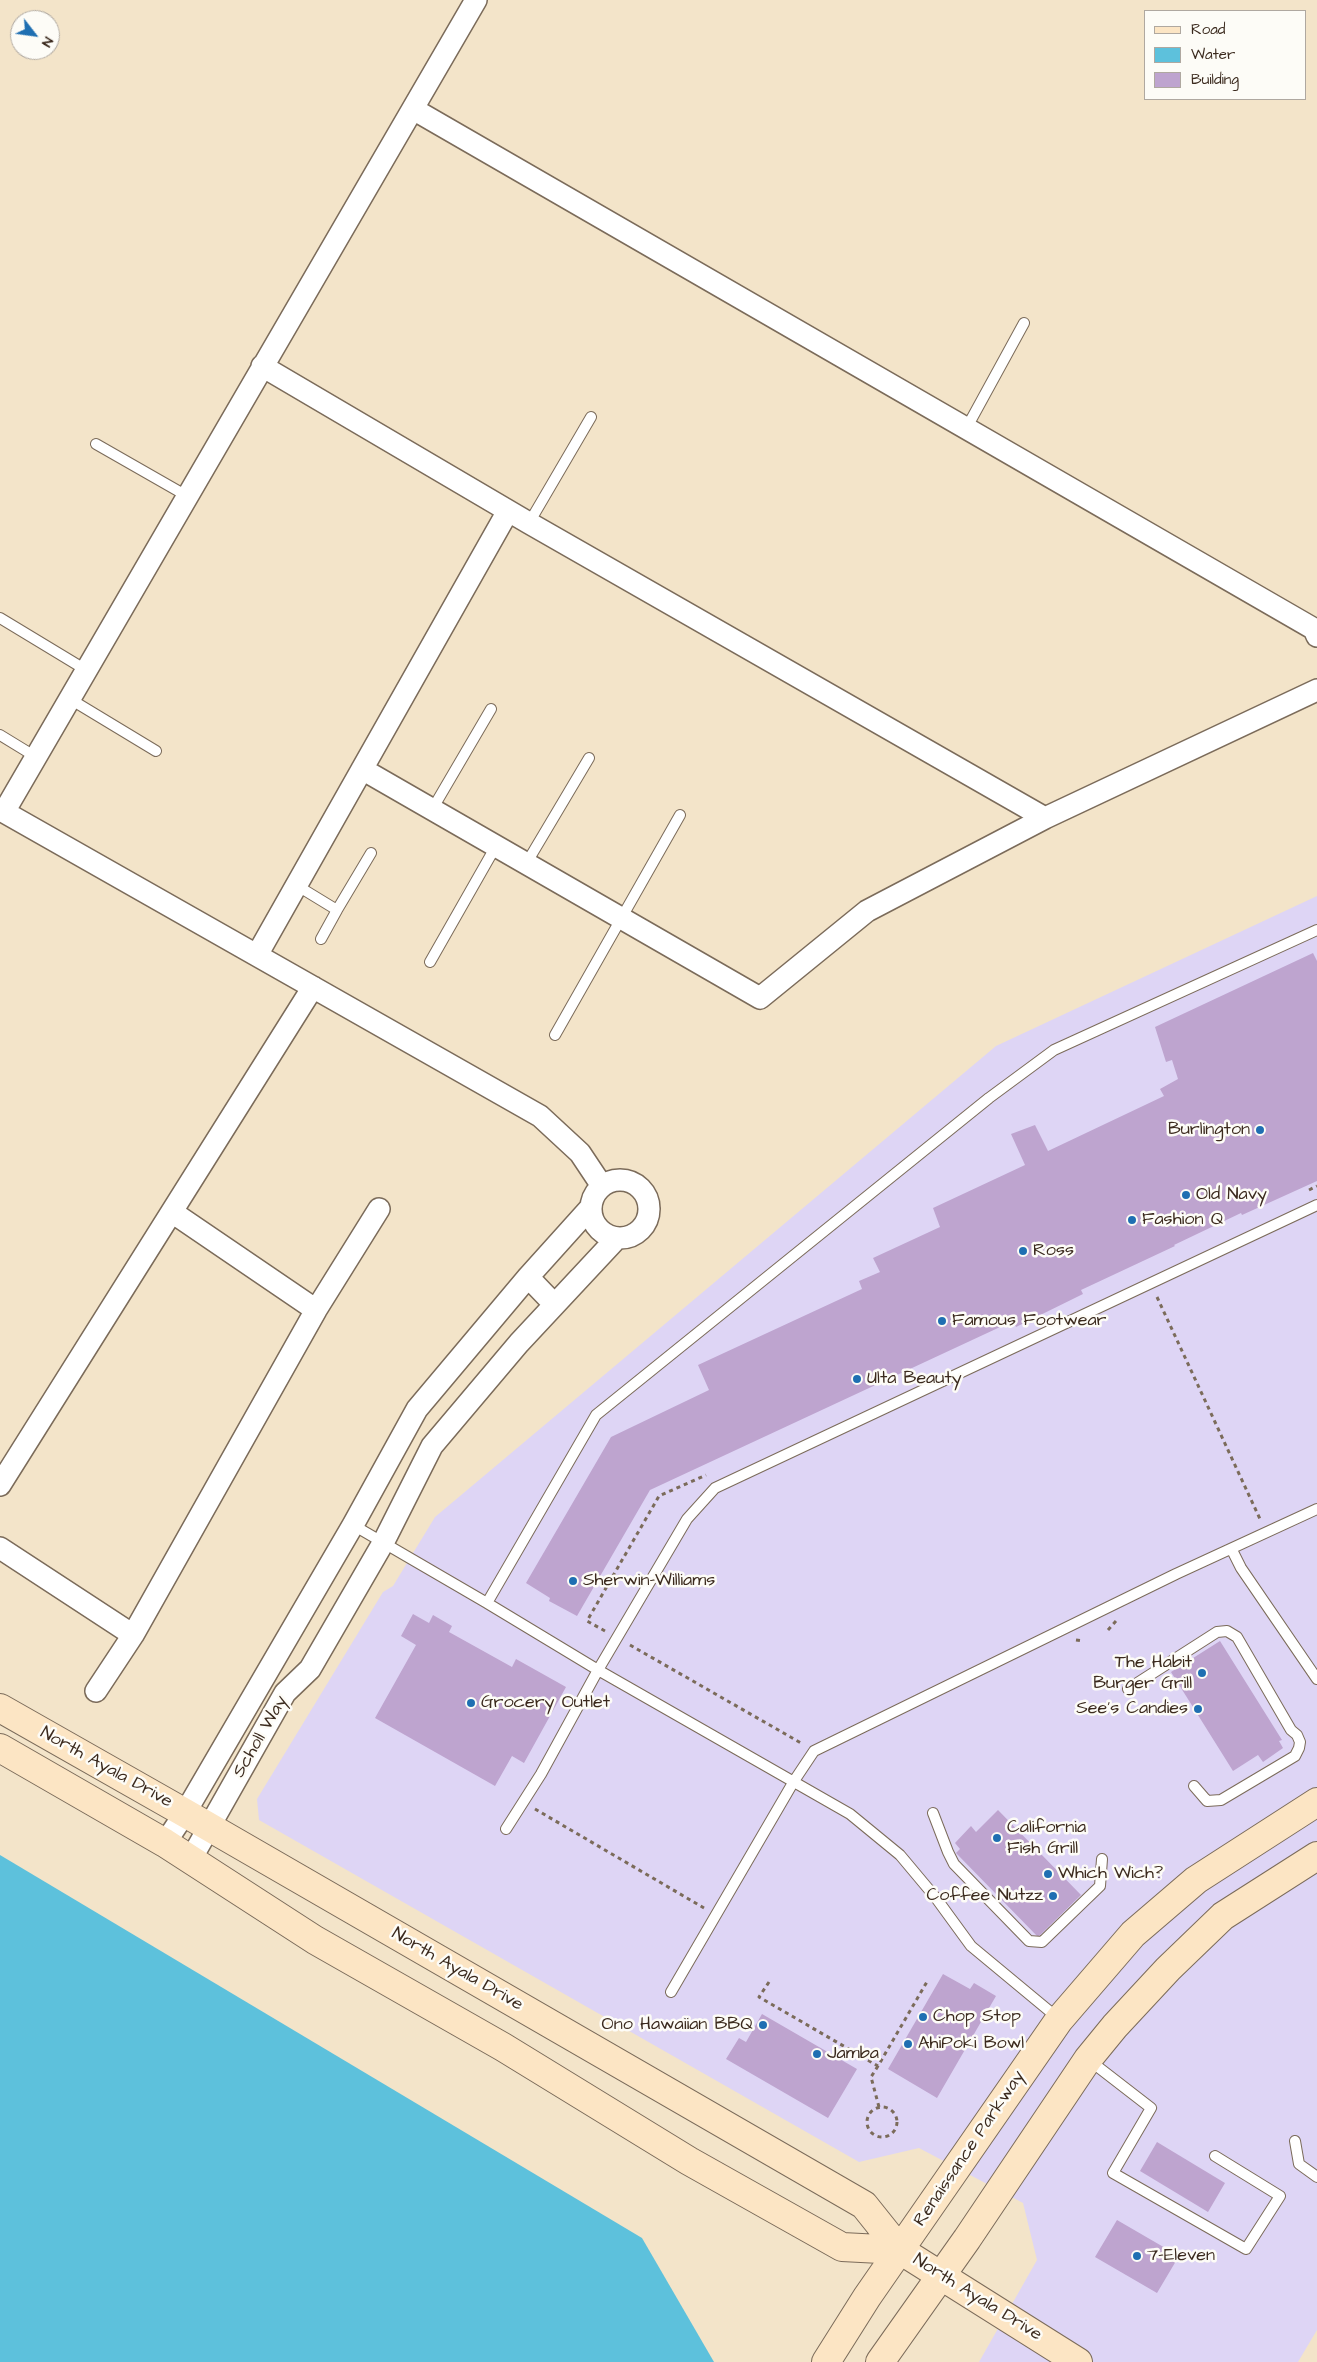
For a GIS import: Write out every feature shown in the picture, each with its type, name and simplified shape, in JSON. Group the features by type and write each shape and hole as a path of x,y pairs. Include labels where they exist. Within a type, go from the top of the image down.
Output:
{"main road":[{"name":"North Ayala Drive","path":"0,1708 210,1827 864,2205 900,2250 1078,2362"},
{"name":"North Ayala Drive","path":"0,1748 165,1843 315,1940 503,2047 689,2162 842,2247 900,2250"},
{"name":"Renaissance Parkway","path":"826,2362 867,2297 985,2124 1059,2020 1133,1934 1196,1880 1317,1802"},
{"path":"880,2362 1088,2060 1114,2026 1168,1969 1223,1916 1317,1856"}],"street":[{"path":"476,0 4,812 540,1116 580,1153 602,1186"},
{"path":"412,109 1314,629 1317,636"},
{"path":"262,366 508,511 1045,818"},
{"path":"257,955 508,511"},
{"path":"362,769 433,808 526,864 760,998 867,911 1045,818 1317,690"},
{"path":"0,1485 313,987"},
{"path":"616,1180 626,1180 636,1183 648,1198 650,1208 643,1227 636,1234 617,1238 601,1231 595,1224 591,1207 593,1198 602,1186 616,1180"},
{"name":"Scholl Way","path":"165,1843 185,1813 353,1525 417,1409 528,1277 591,1207"},
{"path":"96,1691 133,1635 316,1310 379,1208"},
{"path":"172,1212 316,1310"},
{"name":"Scholl Way","path":"191,1859 285,1693 310,1669 383,1543 432,1446 554,1304 617,1238"},
{"path":"528,1277 554,1304"},
{"path":"0,1548 133,1635"}],"lane":[{"path":"966,429 1024,323"},
{"path":"529,523 591,417"},
{"path":"96,444 187,496"},
{"path":"0,618 86,670"},
{"path":"70,699 156,751"},
{"path":"433,808 491,709"},
{"path":"0,735 36,757"},
{"path":"526,864 589,758"},
{"path":"555,1035 680,815"},
{"path":"430,962 496,846"},
{"path":"321,938 371,853"},
{"path":"296,885 337,910"},
{"path":"487,1603 596,1415 981,1104 1054,1050 1317,930"},
{"path":"506,1829 541,1774 598,1670 687,1519 715,1488 1317,1205"},
{"path":"671,1992 794,1781 814,1751 1088,1619 1176,1574 1232,1550 1317,1509"},
{"path":"353,1525 598,1670 850,1814 900,1855 936,1898 971,1946 1059,2020"},
{"path":"1232,1550 1242,1568 1317,1679"},
{"path":"1128,1689 1217,1632 1227,1631 1237,1637 1291,1730 1297,1735 1300,1742 1299,1748 1295,1756 1221,1800 1207,1801 1194,1786"},
{"path":"933,1813 954,1864 1029,1941 1042,1942 1100,1886 1102,1859"},
{"path":"1088,2060 1151,2108 1113,2173 1246,2249 1280,2196 1215,2156"},
{"path":"1295,2141 1299,2164 1317,2177"}],"path":[{"path":"1157,1297 1261,1519"},
{"path":"630,1645 802,1744"},
{"path":"535,1809 705,1908"},
{"path":"879,2107 871,2077 928,1980"},
{"path":"769,1982 759,1997 878,2066"},
{"path":"879,2107 889,2108 897,2121 895,2130 887,2136 877,2136 868,2126 871,2112 879,2107"}],"shaded area":[{"path":"1317,896 1317,2330 1298,2362 979,2362 1037,2260 1023,2203 919,2148 859,2162 259,1820 257,1799 383,1592 393,1586 435,1517 996,1046"}],"water":[{"path":"0,1855 642,2238 714,2362 0,2362"}],"building":[{"path":"1313,953 1317,961 1317,1181 1242,1215 1241,1213 1081,1290 1083,1294 1016,1327 1013,1321 650,1490 577,1616 549,1601 550,1598 526,1583 611,1437 709,1390 698,1365 862,1289 859,1281 880,1272 873,1258 940,1227 933,1208 1025,1165 1011,1134 1035,1125 1048,1151 1164,1096 1160,1089 1178,1079 1172,1060 1166,1062 1155,1027"},
{"name":"Grocery Outlet","path":"413,1614 429,1623 433,1615 452,1626 449,1632 512,1667 516,1659 566,1687 524,1763 512,1756 495,1786 375,1718 416,1645 401,1636"},
{"path":"1220,1641 1282,1740 1279,1741 1283,1748 1263,1762 1258,1755 1233,1771 1171,1672"},
{"path":"998,1810 1081,1895 1038,1937 956,1853 960,1849 955,1843 971,1826 976,1832"},
{"path":"943,1974 970,1989 974,1983 996,1996 937,2098 888,2069"},
{"path":"762,2014 857,2069 828,2118 726,2059 739,2038 746,2042"},
{"path":"1157,2142 1225,2183 1208,2212 1140,2171"},
{"name":"7-Eleven","path":"1117,2220 1179,2256 1157,2293 1095,2257"}],"place":[{"name":"Burlington","path":"1260,1130"},
{"name":"Old Navy","path":"1186,1195"},
{"name":"Fashion Q","path":"1132,1220"},
{"name":"Ross","path":"1023,1251"},
{"name":"Famous Footwear","path":"942,1321"},
{"name":"Ulta Beauty","path":"857,1379"},
{"name":"Sherwin-Williams","path":"573,1581"},
{"name":"The Habit Burger Grill","path":"1202,1673"},
{"name":"Grocery Outlet","path":"471,1703"},
{"name":"See's Candies","path":"1198,1709"},
{"name":"California Fish Grill","path":"997,1838"},
{"name":"Which Wich?","path":"1048,1874"},
{"name":"Coffee Nutzz","path":"1053,1896"},
{"name":"Chop Stop","path":"923,2017"},
{"name":"Ono Hawaiian BBQ","path":"763,2025"},
{"name":"AhiPoki Bowl","path":"908,2044"},
{"name":"Jamba","path":"817,2054"},
{"name":"7-Eleven","path":"1137,2256"}]}
